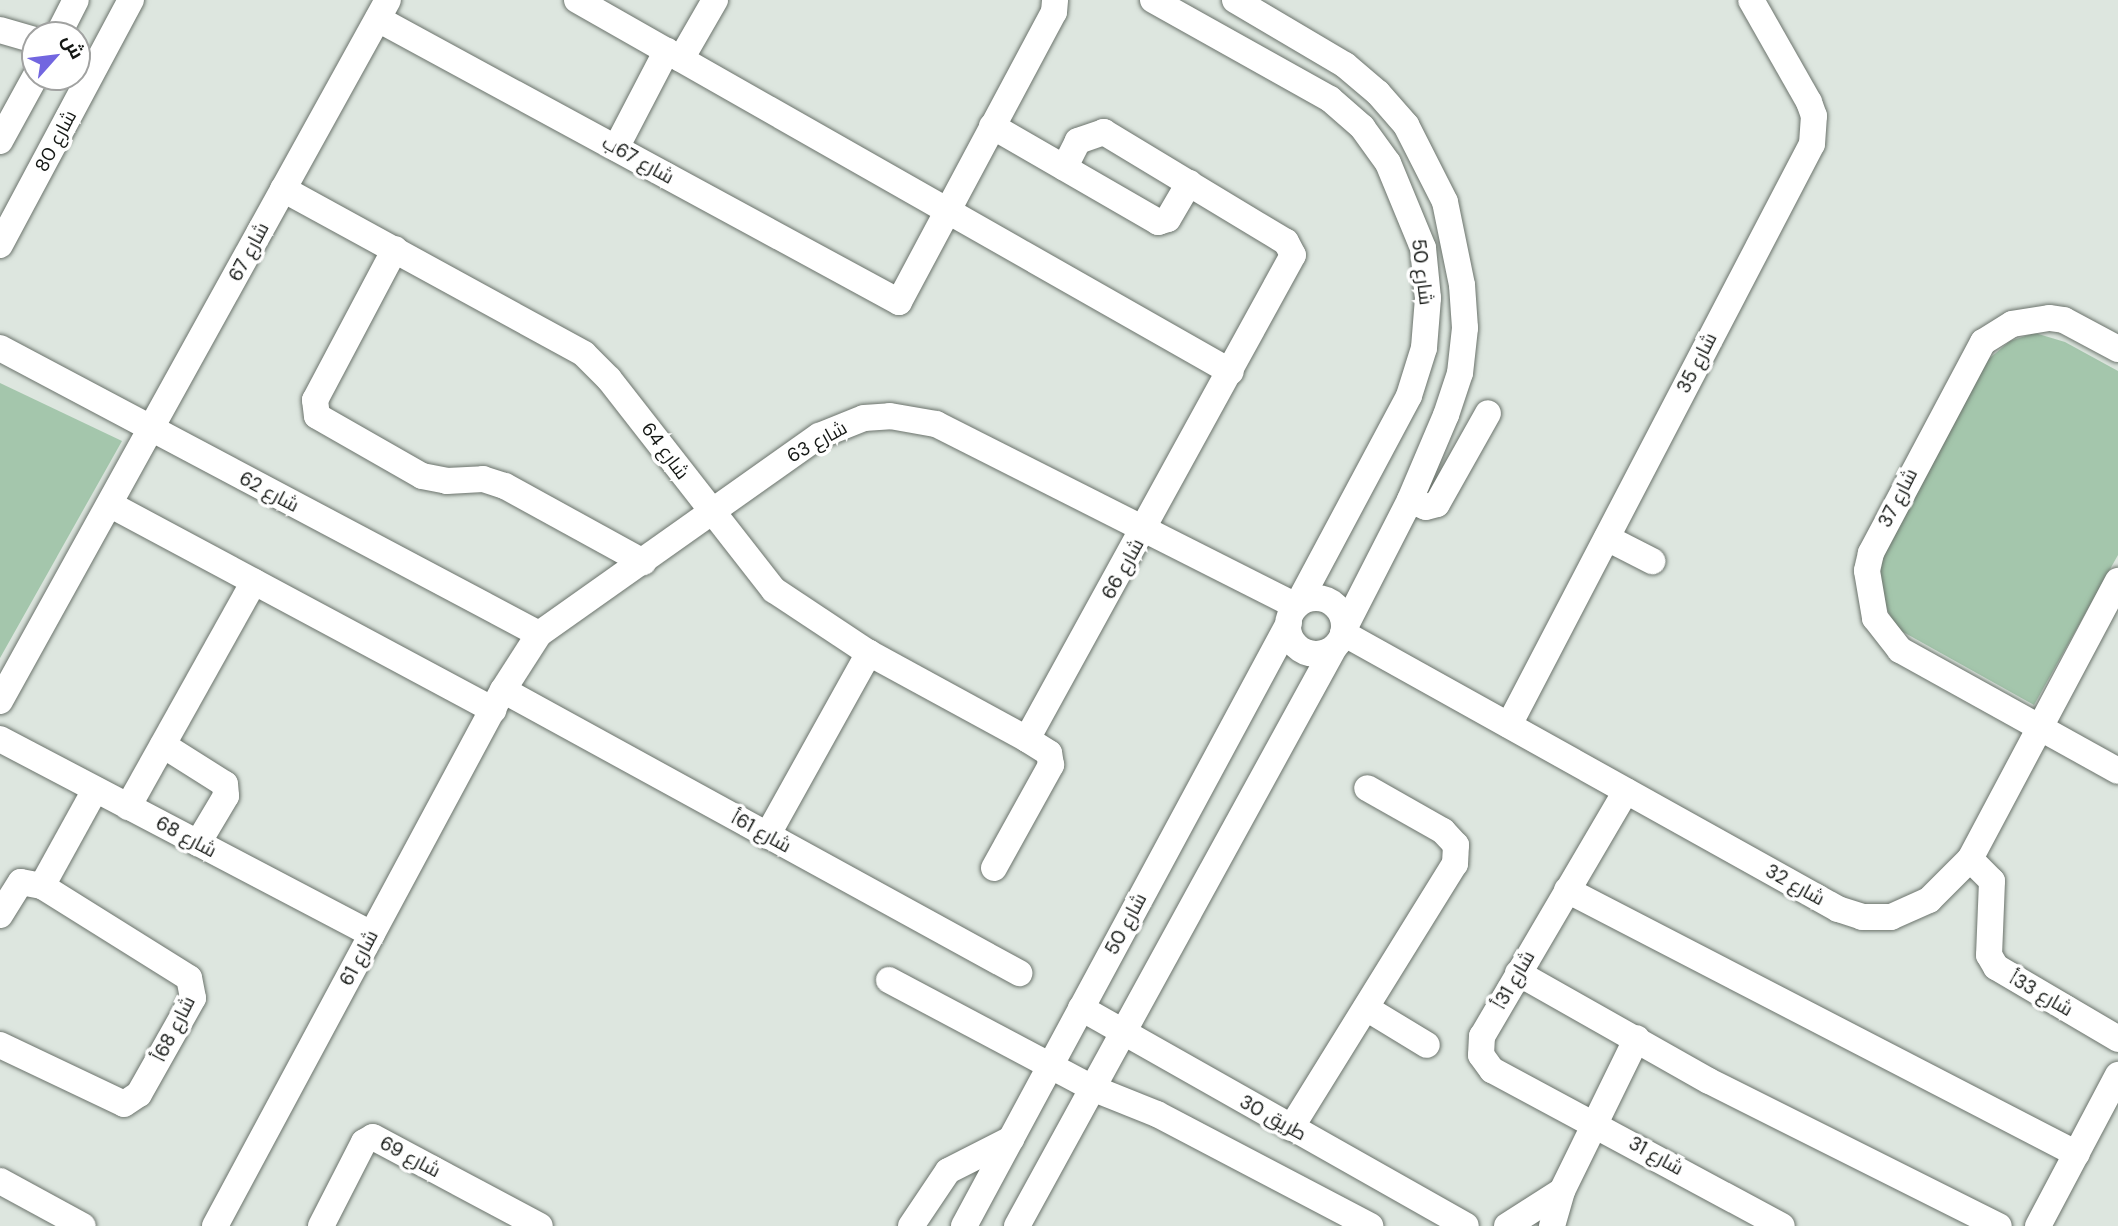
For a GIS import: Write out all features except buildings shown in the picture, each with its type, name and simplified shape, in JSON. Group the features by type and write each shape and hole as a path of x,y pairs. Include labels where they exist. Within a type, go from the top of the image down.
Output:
{"street":[{"path":"65,21 76,0"},
{"name":"شارع 80","path":"0,245 131,0"},
{"path":"577,0 948,208 1231,372"},
{"path":"615,148 674,55 715,0"},
{"path":"948,208 1055,9 1055,0"},
{"name":"شارع 50","path":"964,1226 1409,396 1425,335 1428,298 1423,248 1388,163 1362,127 1330,99 1153,0"},
{"name":"شارع 50","path":"1017,1226 1340,636 1410,500 1460,373 1465,328 1462,285 1445,202 1429,162 1378,93 1345,65 1235,0"},
{"name":"شارع 35","path":"1509,725 1812,144 1814,123 1809,102 1752,0"},
{"name":"شارع 67ب","path":"383,9 615,148 899,302 948,208"},
{"name":"شارع 67","path":"0,701 153,430 383,9"},
{"path":"0,30 21,36"},
{"path":"0,141 27,91"},
{"path":"992,126 1064,168 1158,222 1168,219 1189,183 1104,132 1079,141 1064,168"},
{"name":"شارع 66","path":"1027,739 1292,260 1286,242 1189,183"},
{"name":"شارع 64","path":"283,189 584,354 609,379 774,590 869,653 1027,739"},
{"path":"395,249 313,406 317,415 422,476 447,481 483,479 505,486 643,562"},
{"name":"شارع 37","path":"2118,349 2064,320 2049,318 2022,320 1993,333 1969,360 1871,553 1870,604 1886,635 1900,650 2118,771"},
{"name":"شارع 62","path":"0,348 539,634"},
{"path":"1410,500 1426,507 1437,504 1489,413"},
{"name":"شارع 63","path":"498,700 539,634 820,436 864,418 890,416 936,425 1145,530 1294,611"},
{"path":"111,505 254,582 498,700"},
{"path":"1607,538 1652,561"},
{"name":"شارع 32","path":"1340,636 1509,725 1838,909 1862,917 1910,910 1942,889 1970,859 2118,581"},
{"path":"128,807 254,582"},
{"path":"1313,598 1329,601 1341,613 1340,636 1319,654 1303,651 1292,639 1294,611 1313,598"},
{"path":"767,836 869,653"},
{"name":"شارع 61أ","path":"498,700 767,836 1019,973"},
{"name":"شارع 61","path":"215,1226 498,700"},
{"name":"شارع 68","path":"0,739 372,934"},
{"path":"994,868 1051,765 1049,753 1027,739"},
{"path":"163,745 225,784 226,796 198,843"},
{"path":"1291,1128 1455,864 1456,845 1443,831 1367,788"},
{"path":"0,915 21,882 42,886 95,790"},
{"name":"شارع 31أ","path":"1597,1123 1485,1063 1482,1036 1626,791"},
{"name":"شارع 33أ","path":"1970,859 1992,881 1989,955 1996,967 2118,1039"},
{"name":"شارع 68أ","path":"4,1055 124,1104 139,1094 193,998 189,978 42,886"},
{"path":"1567,890 2077,1154"},
{"path":"1518,973 1637,1038 1709,1082 1999,1226"},
{"path":"889,981 1092,1088 1157,1114 1370,1226"},
{"name":"طريق 30","path":"1082,1008 1466,1226"},
{"path":"1366,1008 1427,1045"},
{"path":"1552,1226 1562,1191 1637,1038"},
{"path":"2038,1226 2118,1075"},
{"name":"شارع 31","path":"1597,1123 1783,1226"},
{"name":"شارع 69","path":"321,1226 364,1142 373,1137 540,1226"},
{"path":"911,1226 948,1171 1011,1139"},
{"path":"0,1181 44,1217 83,1226"},
{"path":"1507,1226 1562,1191"}],"green space":[{"path":"2035,333 2065,342 2118,371 2118,555 2034,705 1896,628 1881,596 1879,562 1984,363 2010,341"},
{"path":"0,383 122,441 0,658"}]}
